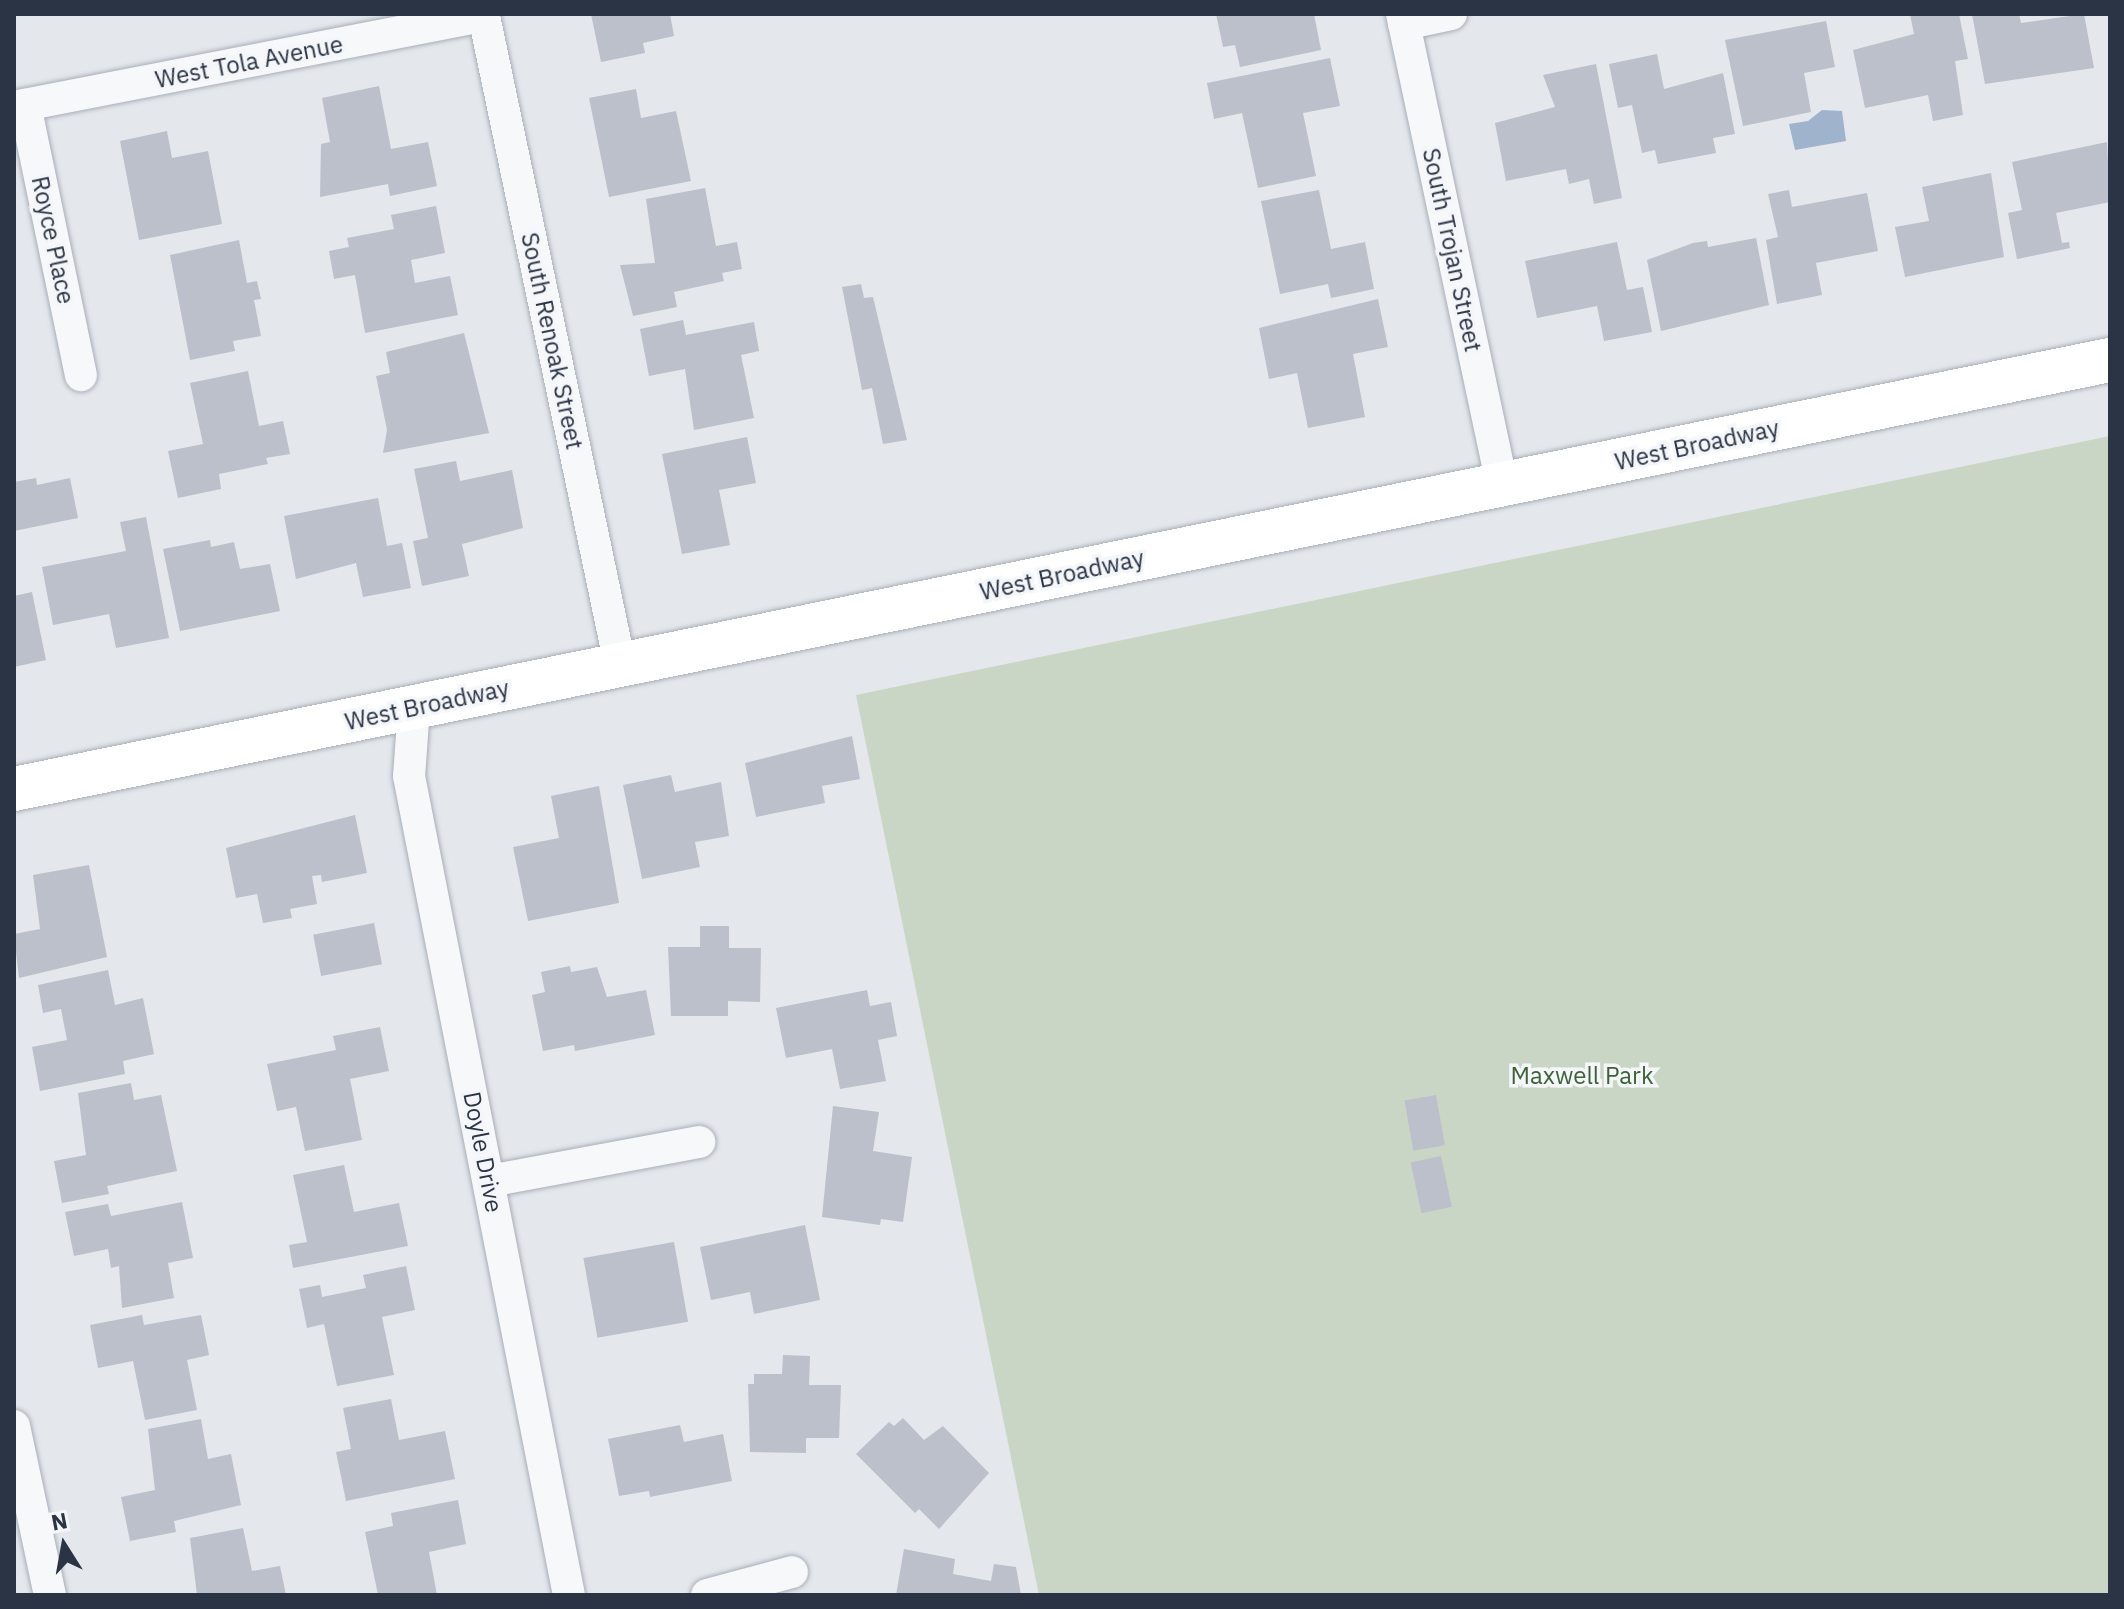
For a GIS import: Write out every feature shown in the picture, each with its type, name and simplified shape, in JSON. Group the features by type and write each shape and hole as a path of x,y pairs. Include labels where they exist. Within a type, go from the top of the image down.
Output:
{"main road":[{"name":"West Broadway","path":"14,789 2110,360"}],"street":[{"path":"1403,19 1451,14"},
{"name":"West Tola Avenue","path":"20,106 484,16"},
{"name":"South Renoak Street","path":"484,16 620,665"},
{"name":"South Trojan Street","path":"1403,19 1502,485"},
{"name":"Royce Place","path":"20,106 81,375"},
{"name":"Doyle Drive","path":"414,707 409,776 569,1595"},
{"path":"489,1181 699,1142"},
{"path":"14,1426 50,1595"},
{"path":"707,1595 792,1572"}],"green space":[{"name":"Maxwell Park","path":"2110,436 2110,1595 1039,1595 856,695"}],"water":[{"path":"1822,110 1842,111 1846,141 1795,150 1789,124 1808,121"}],"building":[{"path":"591,14 670,14 674,36 643,43 645,53 601,62"},
{"path":"1216,14 1314,14 1321,50 1240,67 1235,45 1223,47"},
{"path":"1910,14 1959,14 1968,59 1955,61 1963,115 1933,121 1928,95 1865,108 1853,50 1914,34"},
{"path":"1972,14 2019,14 2021,23 2084,14 2094,68 1985,84"},
{"path":"1826,21 1835,67 1804,73 1811,112 1743,126 1725,40"},
{"path":"1657,54 1664,89 1723,73 1735,134 1713,138 1716,153 1658,164 1655,150 1642,153 1632,105 1618,108 1609,64"},
{"path":"1330,58 1340,106 1303,113 1316,176 1258,188 1242,113 1214,119 1207,83"},
{"path":"1596,64 1622,198 1594,204 1589,179 1569,184 1566,169 1506,181 1495,123 1555,107 1543,75"},
{"path":"379,86 391,149 428,142 437,186 390,196 388,184 320,197 321,144 330,142 322,98"},
{"path":"636,89 641,118 676,111 691,181 609,197 589,98"},
{"path":"167,131 172,158 208,151 222,224 139,240 120,141"},
{"path":"2107,142 2110,202 2056,213 2062,243 2069,242 2070,248 2017,259 2008,213 2022,210 2012,162"},
{"path":"1991,173 2004,257 1905,277 1895,227 1929,221 1922,187"},
{"path":"705,188 716,246 737,242 742,269 722,273 724,281 674,292 677,307 633,316 620,265 655,263 646,199"},
{"path":"1319,190 1331,249 1365,242 1374,289 1331,298 1328,284 1280,294 1261,201"},
{"path":"1789,190 1792,207 1867,193 1878,251 1816,263 1822,295 1777,304 1766,240 1778,237 1768,194"},
{"path":"436,206 445,253 411,260 415,283 450,276 458,315 365,333 355,275 334,279 329,251 349,247 347,238 394,229 391,215"},
{"path":"1756,238 1769,305 1661,331 1647,260 1693,243 1707,241 1708,247"},
{"path":"239,240 247,283 257,281 261,299 254,300 261,336 233,341 235,351 190,360 170,255"},
{"path":"1617,242 1627,290 1643,287 1652,332 1604,341 1597,306 1537,318 1525,261"},
{"path":"861,284 864,298 873,297 907,440 883,444 872,388 862,390 842,287"},
{"path":"1378,299 1388,347 1353,354 1365,417 1308,428 1297,373 1269,379 1259,328"},
{"path":"683,320 686,335 754,322 759,351 741,355 754,418 694,430 685,369 649,376 640,329"},
{"path":"464,333 489,433 383,453 387,430 376,376 390,373 386,352"},
{"path":"248,371 259,426 283,421 290,454 266,458 268,464 219,474 221,489 178,498 168,451 203,444 190,383"},
{"path":"747,437 756,483 719,490 730,545 682,554 662,454"},
{"path":"456,461 460,481 512,470 523,528 462,544 469,576 422,586 413,541 428,538 414,469"},
{"path":"36,478 37,485 70,478 78,518 14,531 14,482"},
{"path":"378,498 387,546 402,543 411,588 363,597 356,563 296,579 284,516"},
{"path":"146,517 169,638 116,648 109,614 53,625 42,567 126,551 120,522"},
{"path":"210,540 211,547 234,542 240,569 270,564 280,611 180,631 163,549"},
{"path":"32,592 46,660 14,667 14,596"},
{"path":"852,736 860,779 822,786 825,803 756,817 745,763"},
{"path":"671,775 675,792 721,782 729,836 695,842 700,867 642,879 623,785"},
{"path":"599,786 619,903 528,921 513,847 559,838 551,796"},
{"path":"355,815 367,873 322,882 321,875 312,876 317,904 290,909 292,918 263,923 257,894 236,898 226,848"},
{"path":"89,865 107,957 19,978 14,934 40,929 33,875"},
{"path":"374,923 382,964 321,976 313,935"},
{"path":"700,926 729,926 729,948 761,948 760,1002 728,1001 728,1016 671,1016 668,947 700,947"},
{"path":"570,966 571,972 597,967 607,997 646,990 655,1035 575,1051 574,1045 543,1051 532,995 545,992 541,972"},
{"path":"108,970 115,1005 143,998 154,1054 123,1061 125,1074 40,1091 32,1047 67,1040 61,1009 43,1013 38,985"},
{"path":"867,990 870,1006 891,1002 897,1036 878,1040 886,1081 840,1089 832,1049 786,1058 776,1008"},
{"path":"380,1027 389,1071 350,1079 362,1140 305,1151 296,1107 277,1111 267,1064 336,1050 333,1036"},
{"path":"131,1083 134,1100 161,1095 177,1171 107,1186 109,1194 62,1203 54,1161 86,1155 78,1093"},
{"path":"1436,1095 1445,1145 1413,1151 1404,1101"},
{"path":"833,1106 879,1112 873,1151 912,1157 903,1222 881,1219 880,1225 822,1217"},
{"path":"1441,1156 1452,1207 1421,1213 1411,1162"},
{"path":"344,1165 354,1212 399,1203 408,1246 293,1268 289,1245 307,1242 293,1175"},
{"path":"182,1202 193,1258 168,1263 174,1298 122,1308 119,1266 111,1268 108,1249 74,1256 65,1212 108,1204 111,1216"},
{"path":"805,1225 820,1300 754,1314 750,1292 711,1300 700,1247"},
{"path":"674,1242 688,1322 597,1338 583,1258"},
{"path":"406,1266 415,1310 382,1317 394,1375 337,1386 324,1324 307,1328 299,1289 320,1285 322,1297 366,1288 363,1275"},
{"path":"142,1315 144,1325 201,1315 209,1355 187,1360 197,1410 145,1420 133,1361 98,1368 90,1325"},
{"path":"783,1355 810,1356 809,1385 841,1385 839,1438 806,1438 806,1453 750,1452 748,1384 754,1384 754,1374 782,1374"},
{"path":"391,1399 399,1440 445,1431 455,1479 346,1501 336,1452 351,1449 343,1408"},
{"path":"903,1418 924,1440 943,1426 989,1473 939,1529 919,1509 915,1513 856,1454 889,1422 894,1426"},
{"path":"201,1419 208,1459 231,1454 241,1505 174,1521 176,1532 130,1541 121,1497 155,1490 148,1429"},
{"path":"680,1425 684,1442 723,1434 732,1481 650,1497 649,1491 619,1496 608,1439"},
{"path":"458,1500 466,1544 429,1552 437,1595 378,1595 365,1532 393,1526 391,1513"},
{"path":"243,1528 252,1571 280,1566 286,1595 197,1595 190,1538"},
{"path":"904,1549 955,1559 953,1574 991,1581 994,1564 1016,1567 1021,1595 896,1595"}]}
